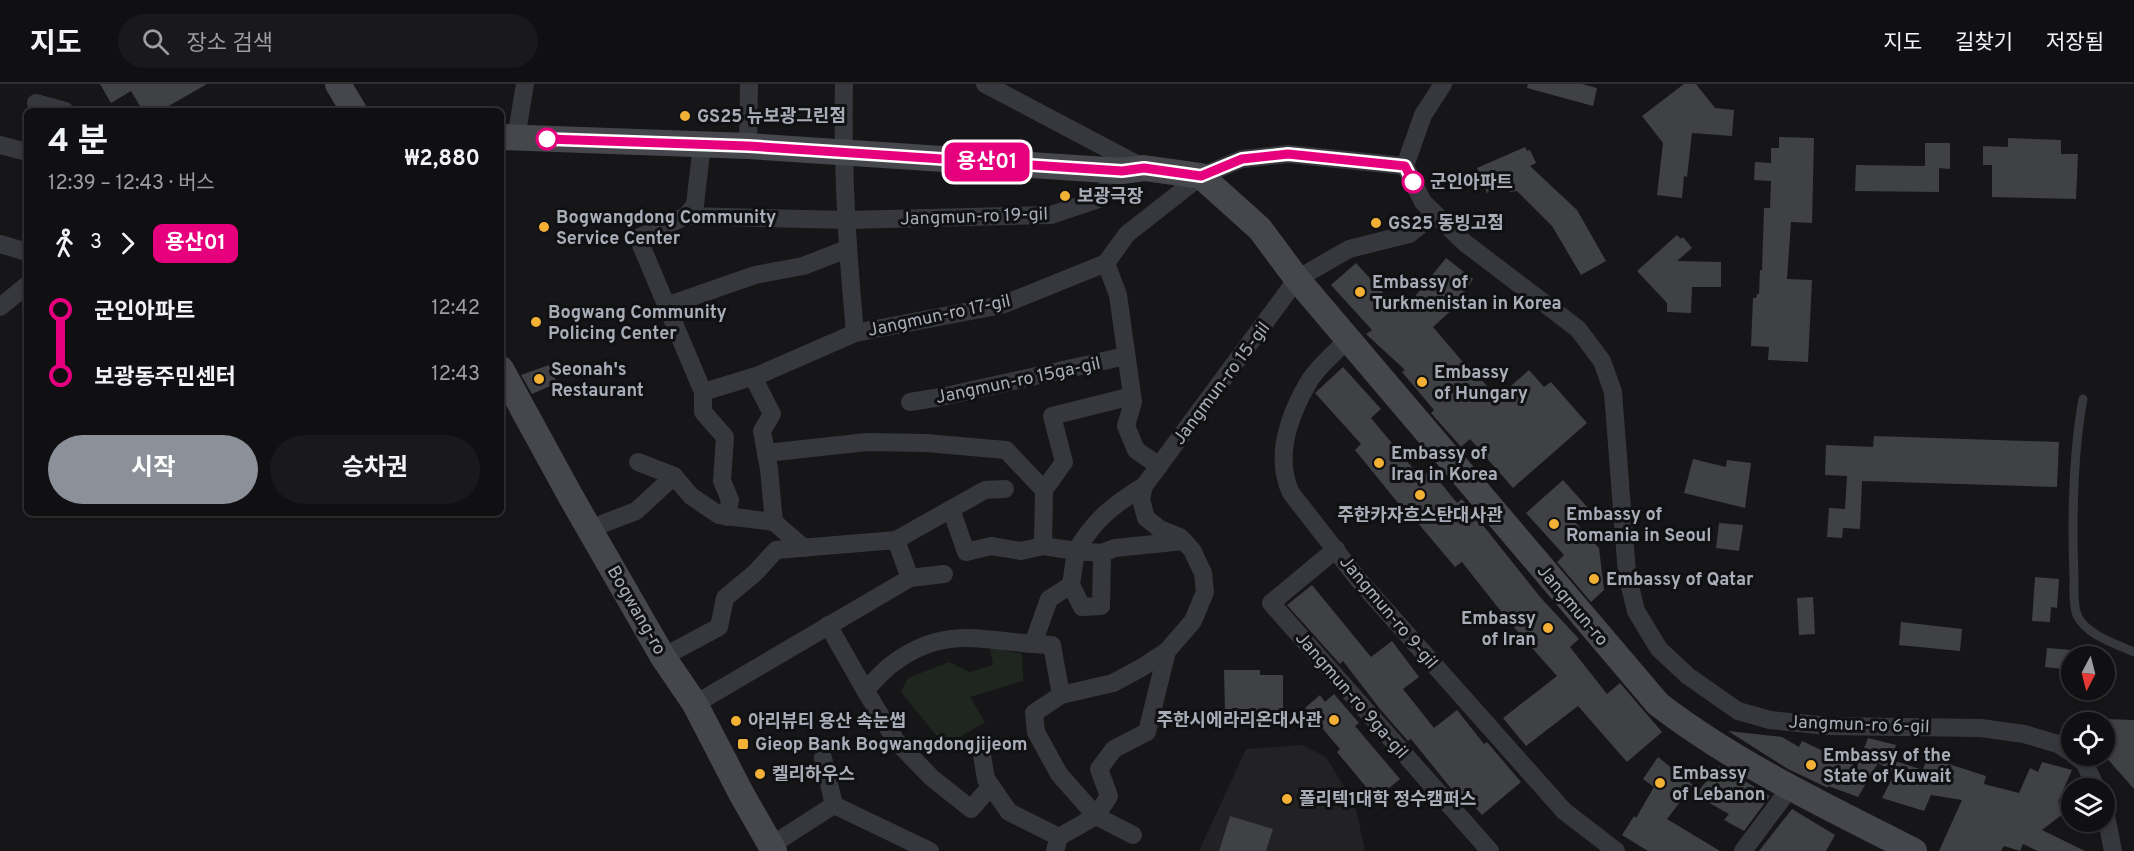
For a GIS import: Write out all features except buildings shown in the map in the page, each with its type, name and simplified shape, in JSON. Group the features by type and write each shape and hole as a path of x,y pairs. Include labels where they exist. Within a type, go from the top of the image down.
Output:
{"street":[{"path":"338,84 352,108"},
{"path":"525,84 508,138 748,146 1201,176"},
{"path":"748,146 749,84"},
{"path":"844,84 843,152 847,249 855,333"},
{"path":"1106,263 1127,234 1201,176 1242,159 1288,154 1405,166 1423,115 1443,84"},
{"path":"993,86 1133,170"},
{"path":"36,103 54,108"},
{"path":"702,144 695,205 686,216 638,238 703,392 703,412 725,436 723,481 730,500 727,516"},
{"path":"0,145 24,151"},
{"name":"Jangmun-ro 6-gil","path":"1405,166 1423,202 1465,243 1578,329 1602,361 1613,392 1627,574 1636,611 1659,649 1688,676 1738,711 1770,720 1827,726 1981,728 2024,734 2061,746"},
{"name":"Jangmun-ro 19-gil","path":"686,216 847,220 1051,215 1096,200 1133,170"},
{"name":"Jangmun-ro","path":"1201,176 1260,229 1297,279 1658,704 1688,727 1790,788 1914,851"},
{"path":"1297,279 1350,249 1409,234 1436,214"},
{"path":"0,244 24,251"},
{"path":"666,306 754,275 803,266 847,249"},
{"name":"Jangmun-ro 17-gil","path":"703,392 753,377 855,333 1002,305 1106,263"},
{"name":"Jangmun-ro 15ga-gil","path":"1106,263 1118,295 1133,402 1126,426 1136,450 1159,466"},
{"name":"Jangmun-ro 15-gil","path":"1144,486 1297,279"},
{"path":"0,307 24,287"},
{"name":"Jangmun-ro 9-gil","path":"1348,339 1308,382 1288,427 1283,448 1284,478 1291,493 1358,579 1564,811 1616,851"},
{"name":"Jangmun-ro 15ga-gil","path":"910,402 1126,356"},
{"name":"Bogwang-ro","path":"504,374 663,657 695,704 772,848"},
{"path":"753,377 772,414 762,432 774,522"},
{"path":"1043,546 1044,490 1064,462 1052,416 1132,396"},
{"path":"766,453 867,442 926,443 1006,450 1044,490"},
{"path":"638,462 674,476 691,496 718,515 774,522 804,548"},
{"path":"589,529 636,511 674,476"},
{"path":"1133,835 1096,816 1059,774 1036,732 1035,713 1060,695 1113,683 1167,651 1193,621 1206,592 1203,573 1192,550 1180,537 1160,528 1146,518 1141,499 1144,486"},
{"path":"1102,553 1101,606 1082,607 1071,585 1076,551 1087,532 1112,506 1144,486"},
{"path":"663,657 719,627 725,598 755,573 776,550 896,540 985,490 1005,489"},
{"path":"951,509 966,552 991,546 1021,551 1043,546 1102,553 1115,548 1184,541"},
{"path":"896,540 910,578"},
{"name":"Jangmun-ro 9ga-gil","path":"1336,549 1271,603 1490,851"},
{"path":"695,704 910,578 944,574"},
{"path":"1033,644 1049,599 1071,585"},
{"path":"828,625 896,741 932,778 971,809 991,786"},
{"path":"865,690 894,662 923,645 935,641 969,637 1052,645 1060,695"},
{"path":"980,743 986,779 1009,812 1057,844 1096,816 1109,796 1099,769 1114,749 1147,732 1167,651"},
{"path":"824,758 834,805"},
{"path":"1743,851 1790,788"},
{"path":"772,848 834,805"},
{"path":"834,805 930,851"},
{"path":"2109,832 2113,851"}],"lane":[{"path":"2083,399 2074,513 2073,564 2077,615 2084,625 2101,637 2134,652"}],"shaded area":[{"path":"990,647 1022,654 1023,681 970,697 985,722 945,746 901,692 908,678 949,662 970,672 993,665"},
{"name":"폴리텍1대학 정수캠퍼스","path":"1302,745 1326,757 1355,804 1365,851 1199,851 1246,749"}],"bus line":[{"name":"용산01","path":"547,139 748,146 1122,171 1144,168 1201,176 1242,159 1288,154 1347,162 1405,166 1413,182"}],"place":[{"name":"GS25 뉴보광그린점","path":"685,116"},
{"name":"군인아파트","path":"1413,182"},
{"name":"보광극장","path":"1065,196"},
{"name":"GS25 동빙고점","path":"1376,223"},
{"name":"Bogwangdong Community Service Center","path":"544,227"},
{"name":"Embassy of Turkmenistan in Korea","path":"1360,292"},
{"name":"Bogwang Community Policing Center","path":"536,322"},
{"name":"Seonah's Restaurant","path":"539,379"},
{"name":"Embassy of Hungary","path":"1422,382"},
{"name":"Embassy of Iraq in Korea","path":"1379,463"},
{"name":"주한카자흐스탄대사관","path":"1420,495"},
{"name":"Embassy of Romania in Seoul","path":"1554,524"},
{"name":"Embassy of Qatar","path":"1594,579"},
{"name":"Embassy of Iran","path":"1548,628"},
{"name":"주한시에라리온대사관","path":"1334,720"},
{"name":"아리뷰티 용산 속눈썹","path":"736,721"},
{"name":"Gieop Bank Bogwangdongjijeom","path":"743,744"},
{"name":"Embassy of the State of Kuwait","path":"1811,765"},
{"name":"켈리하우스","path":"760,774"},
{"name":"Embassy of Lebanon","path":"1660,783"},
{"name":"폴리텍1대학 정수캠퍼스","path":"1287,799"}]}
